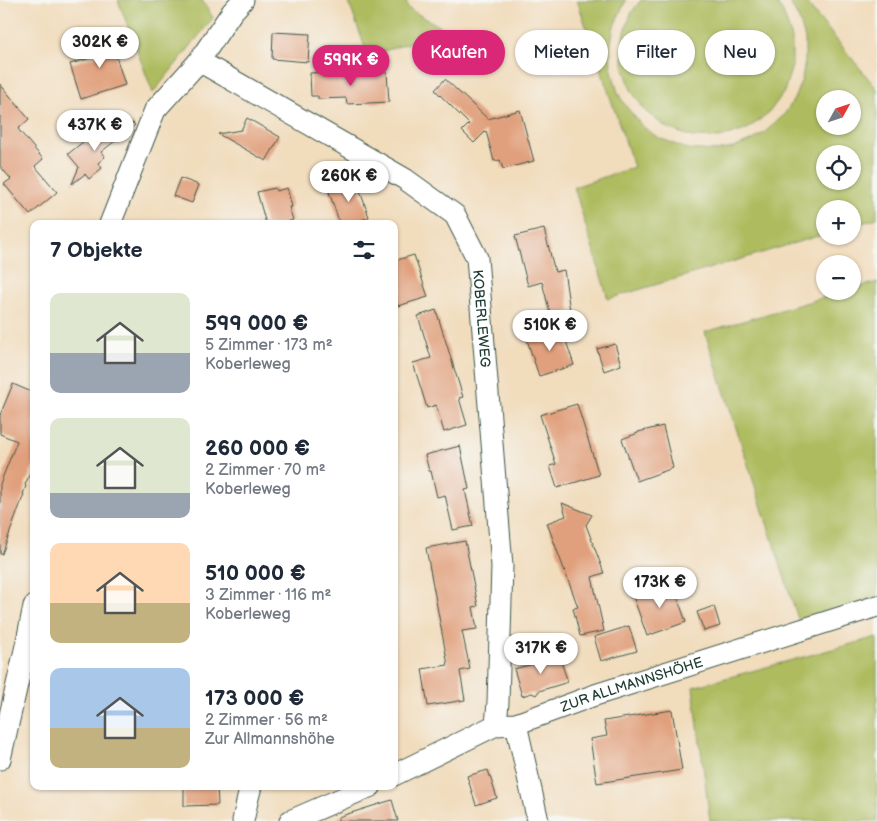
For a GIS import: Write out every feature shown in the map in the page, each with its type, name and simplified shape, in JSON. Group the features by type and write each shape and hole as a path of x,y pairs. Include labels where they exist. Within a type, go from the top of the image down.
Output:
{"street":[{"path":"112,220 155,110 199,62 242,0"},
{"name":"KOBERLEWEG","path":"199,62 405,179 454,215 477,258 502,566 498,702 538,821"},
{"name":"ZUR ALLMANNSHÖHE","path":"398,773 506,724 595,694 877,606"},
{"path":"0,759 30,624"},
{"path":"243,821 250,790"},
{"path":"290,821 362,790"}],"green space":[{"path":"118,0 202,0 213,18 153,93"},
{"path":"348,0 405,0 409,9 446,30 412,30 412,42 368,56"},
{"path":"577,0 626,0 614,26 610,49 611,67 618,93 642,126 657,137 687,149 715,151 733,148 753,140 764,133 784,115 794,99 802,79 805,61 805,39 800,22 789,0 804,0 877,89 877,218 861,223 861,200 816,200 816,237 608,299 574,187 634,167 603,75 608,75 608,30 587,30"},
{"path":"641,0 774,0 783,12 792,38 792,66 784,92 768,114 746,130 720,138 692,137 667,128 646,112 631,90 626,75 695,75 695,30 626,30 631,13"},
{"path":"877,282 877,599 799,622 705,332 816,300 861,300 861,287"},
{"path":"877,637 877,821 710,821 693,687"}],"building":[{"path":"118,32 126,48 115,53 125,85 81,99 70,64 104,54 98,41"},
{"path":"273,32 310,34 308,62 272,59"},
{"path":"328,72 328,74 387,72 389,102 347,104 346,98 318,99 318,96 311,96 310,73"},
{"path":"445,79 488,119 520,110 534,161 503,169 500,160 494,161 486,131 474,143 462,131 469,124 435,90"},
{"path":"0,84 29,119 18,129 43,159 35,166 57,192 30,215 4,184 11,179 0,166"},
{"path":"247,118 280,137 266,161 218,134 241,130"},
{"path":"133,123 135,125 101,152 105,157 98,163 102,168 89,179 85,174 72,184 79,167 68,154 84,141"},
{"path":"180,178 199,185 192,203 173,196"},
{"path":"356,179 369,217 361,220 339,220 328,189"},
{"path":"275,188 276,191 287,188 292,207 289,207 293,220 265,220 257,192"},
{"path":"544,229 555,272 564,270 570,311 551,317 542,282 528,286 515,236"},
{"path":"414,255 428,297 398,306 398,260"},
{"path":"436,310 463,397 459,398 467,425 444,432 436,405 427,408 413,363 431,358 418,316"},
{"path":"562,329 574,365 539,376 527,340"},
{"path":"615,344 621,365 604,371 597,349"},
{"path":"13,384 30,391 30,473 2,554 0,554 0,484 17,441 0,434 0,415"},
{"path":"577,404 599,475 557,488 550,466 556,464 540,415"},
{"path":"663,426 673,468 637,481 622,439 638,432"},
{"path":"460,446 469,489 465,490 473,526 453,530 445,495 437,497 425,455"},
{"path":"562,503 592,515 586,525 604,573 592,577 604,631 580,636 573,608 578,607 547,523 566,516"},
{"path":"465,541 478,606 473,607 477,629 462,631 470,669 460,671 465,700 428,706 422,669 448,665 426,548"},
{"path":"672,582 686,622 647,636 633,596"},
{"path":"714,606 720,626 704,631 697,612"},
{"path":"629,626 637,651 601,661 594,637"},
{"path":"558,653 568,682 539,691 536,695 532,693 522,696 514,669 533,664 532,661"},
{"path":"672,710 682,770 597,783 590,739 607,736 604,721"},
{"path":"488,770 497,798 476,805 467,776"},
{"path":"184,790 217,790 218,805 184,806"},
{"path":"392,800 398,821 338,821 338,817"}]}
